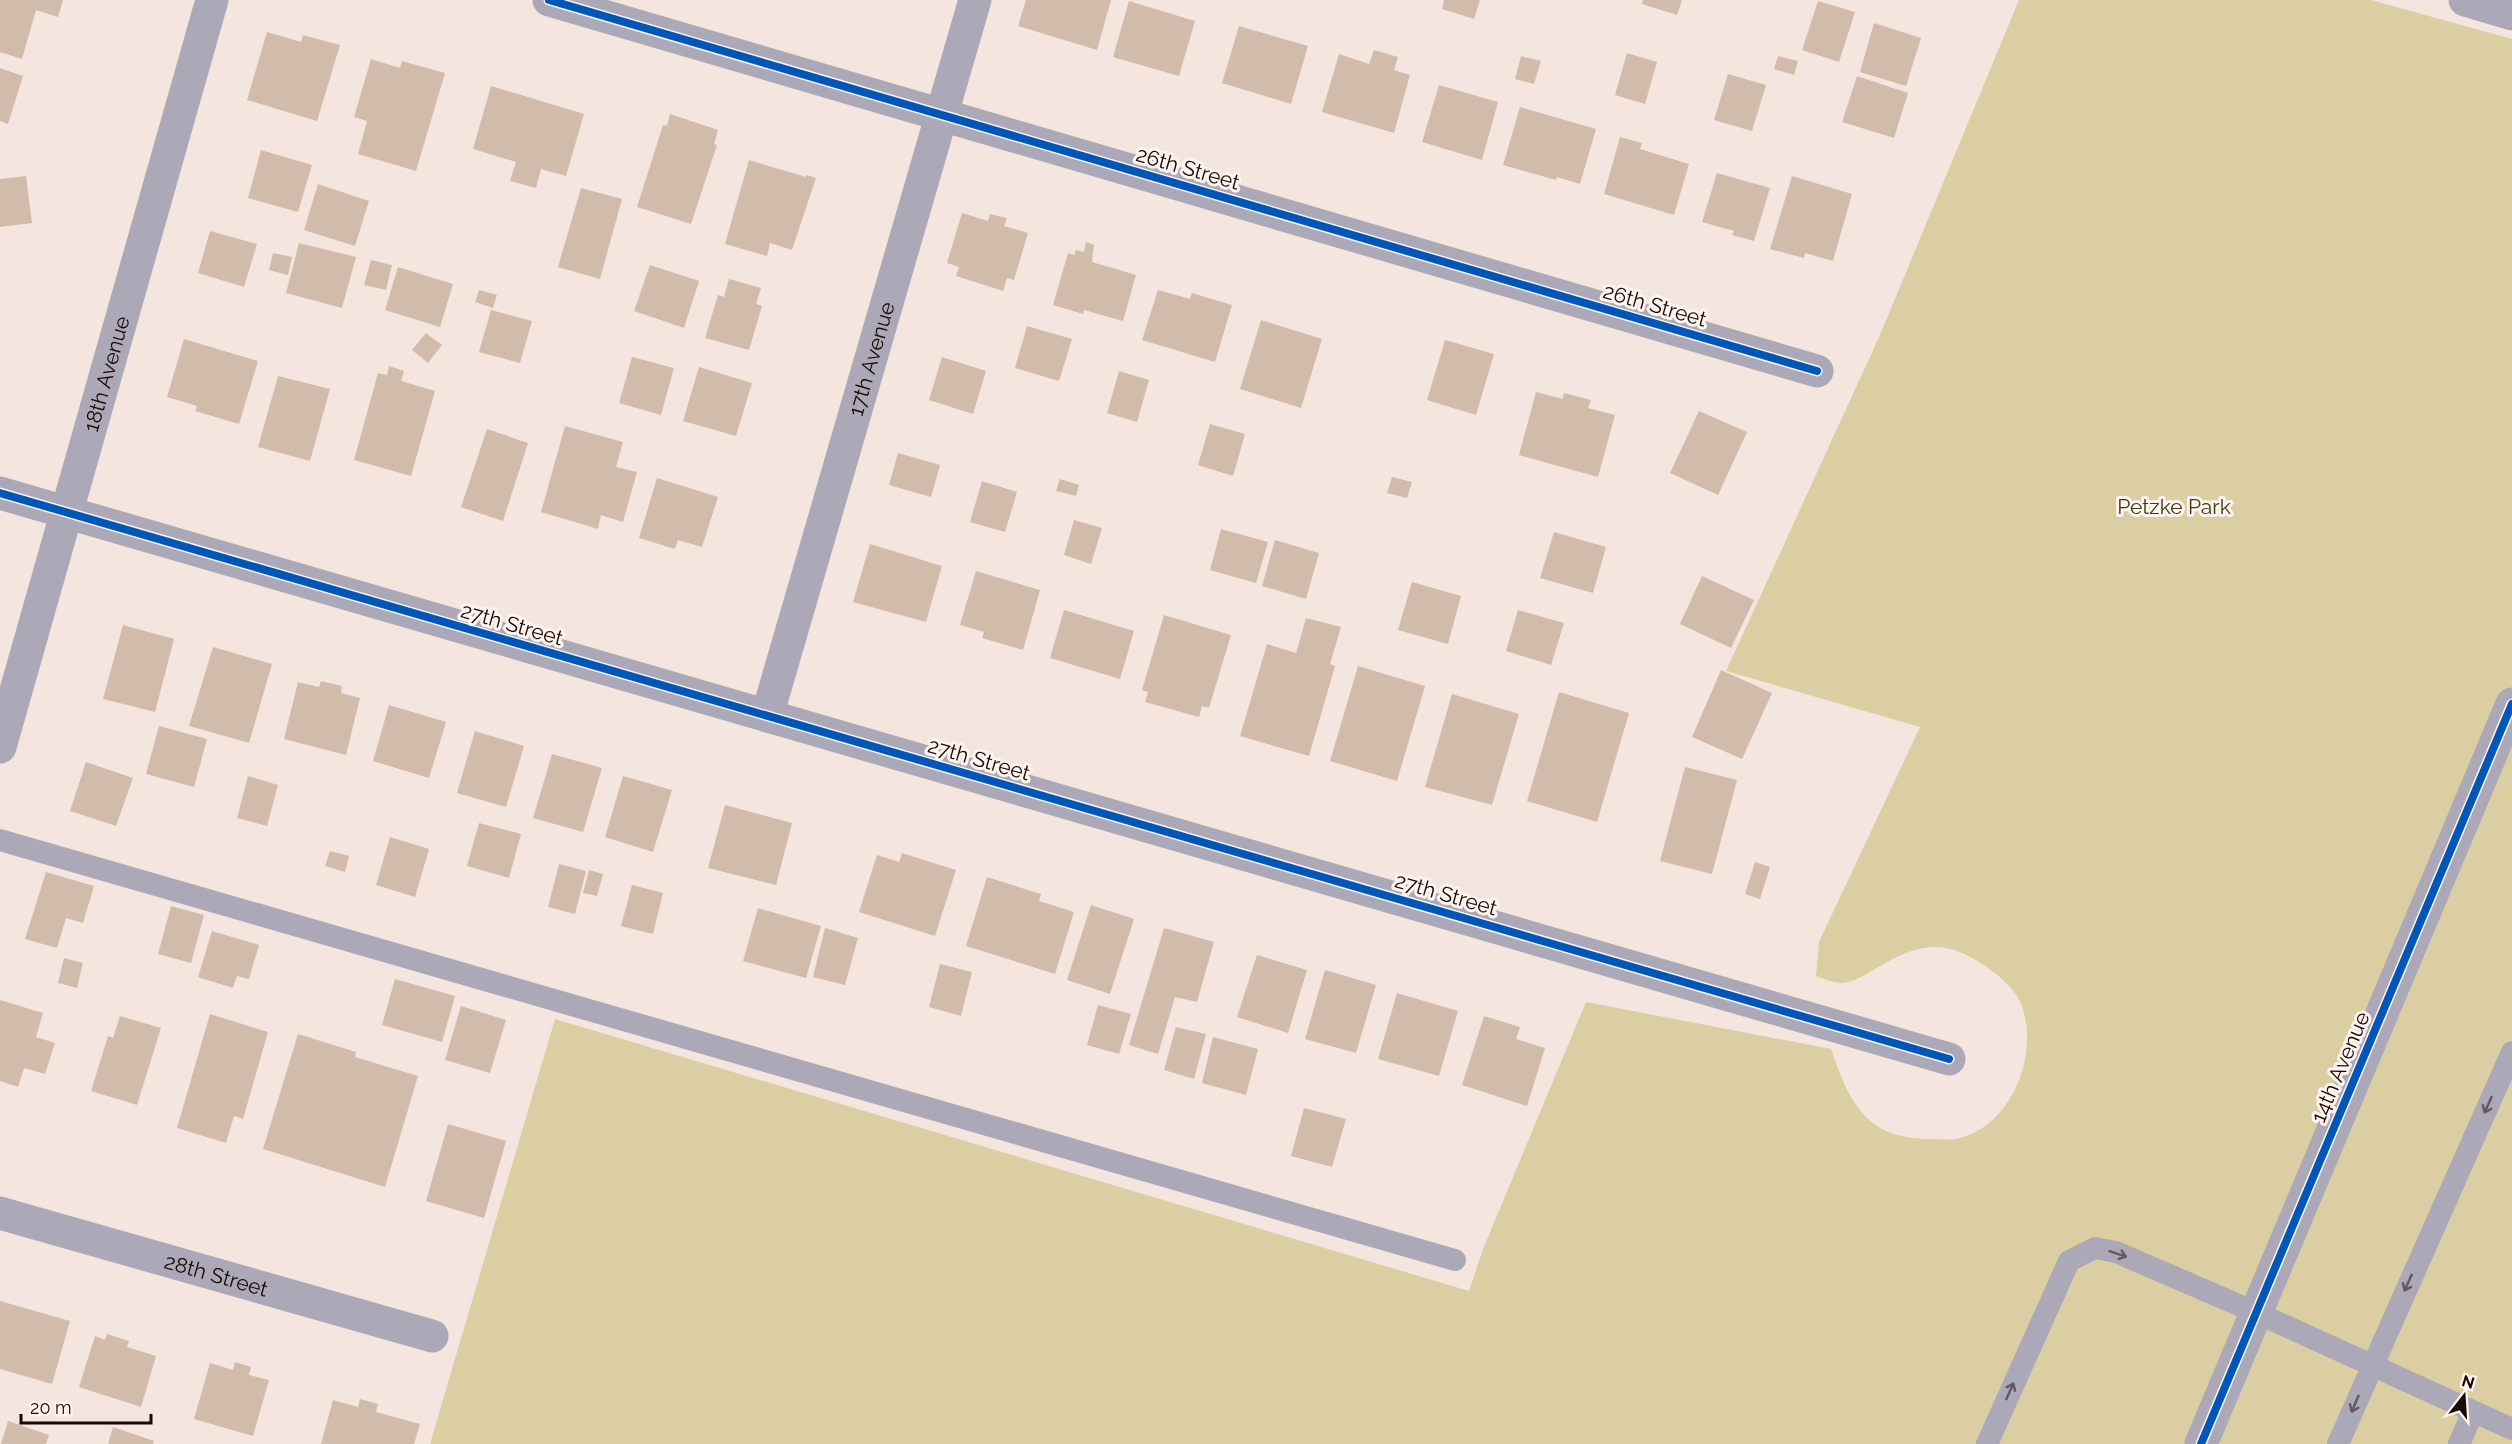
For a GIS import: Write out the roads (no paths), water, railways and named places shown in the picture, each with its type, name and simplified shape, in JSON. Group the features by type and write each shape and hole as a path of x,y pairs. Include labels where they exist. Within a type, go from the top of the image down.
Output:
{"street":[{"name":"18th Avenue","path":"0,747 212,0"},
{"name":"26th Street","path":"549,0 1817,371"},
{"name":"17th Avenue","path":"767,716 975,0"},
{"path":"2465,0 2512,14"},
{"name":"27th Street","path":"0,493 1948,1059"},
{"name":"14th Avenue","path":"2201,1444 2512,704"},
{"name":"28th Street","path":"0,1213 432,1336"}],"lane":[{"path":"0,840 1455,1260"},
{"path":"2338,1444 2371,1365 2512,1052"},
{"path":"1987,1444 2069,1261 2095,1248 2116,1252 2512,1429"},
{"path":"2459,1444 2473,1412"}],"park label":[{"name":"Petzke Park","path":"2174,506"}]}
